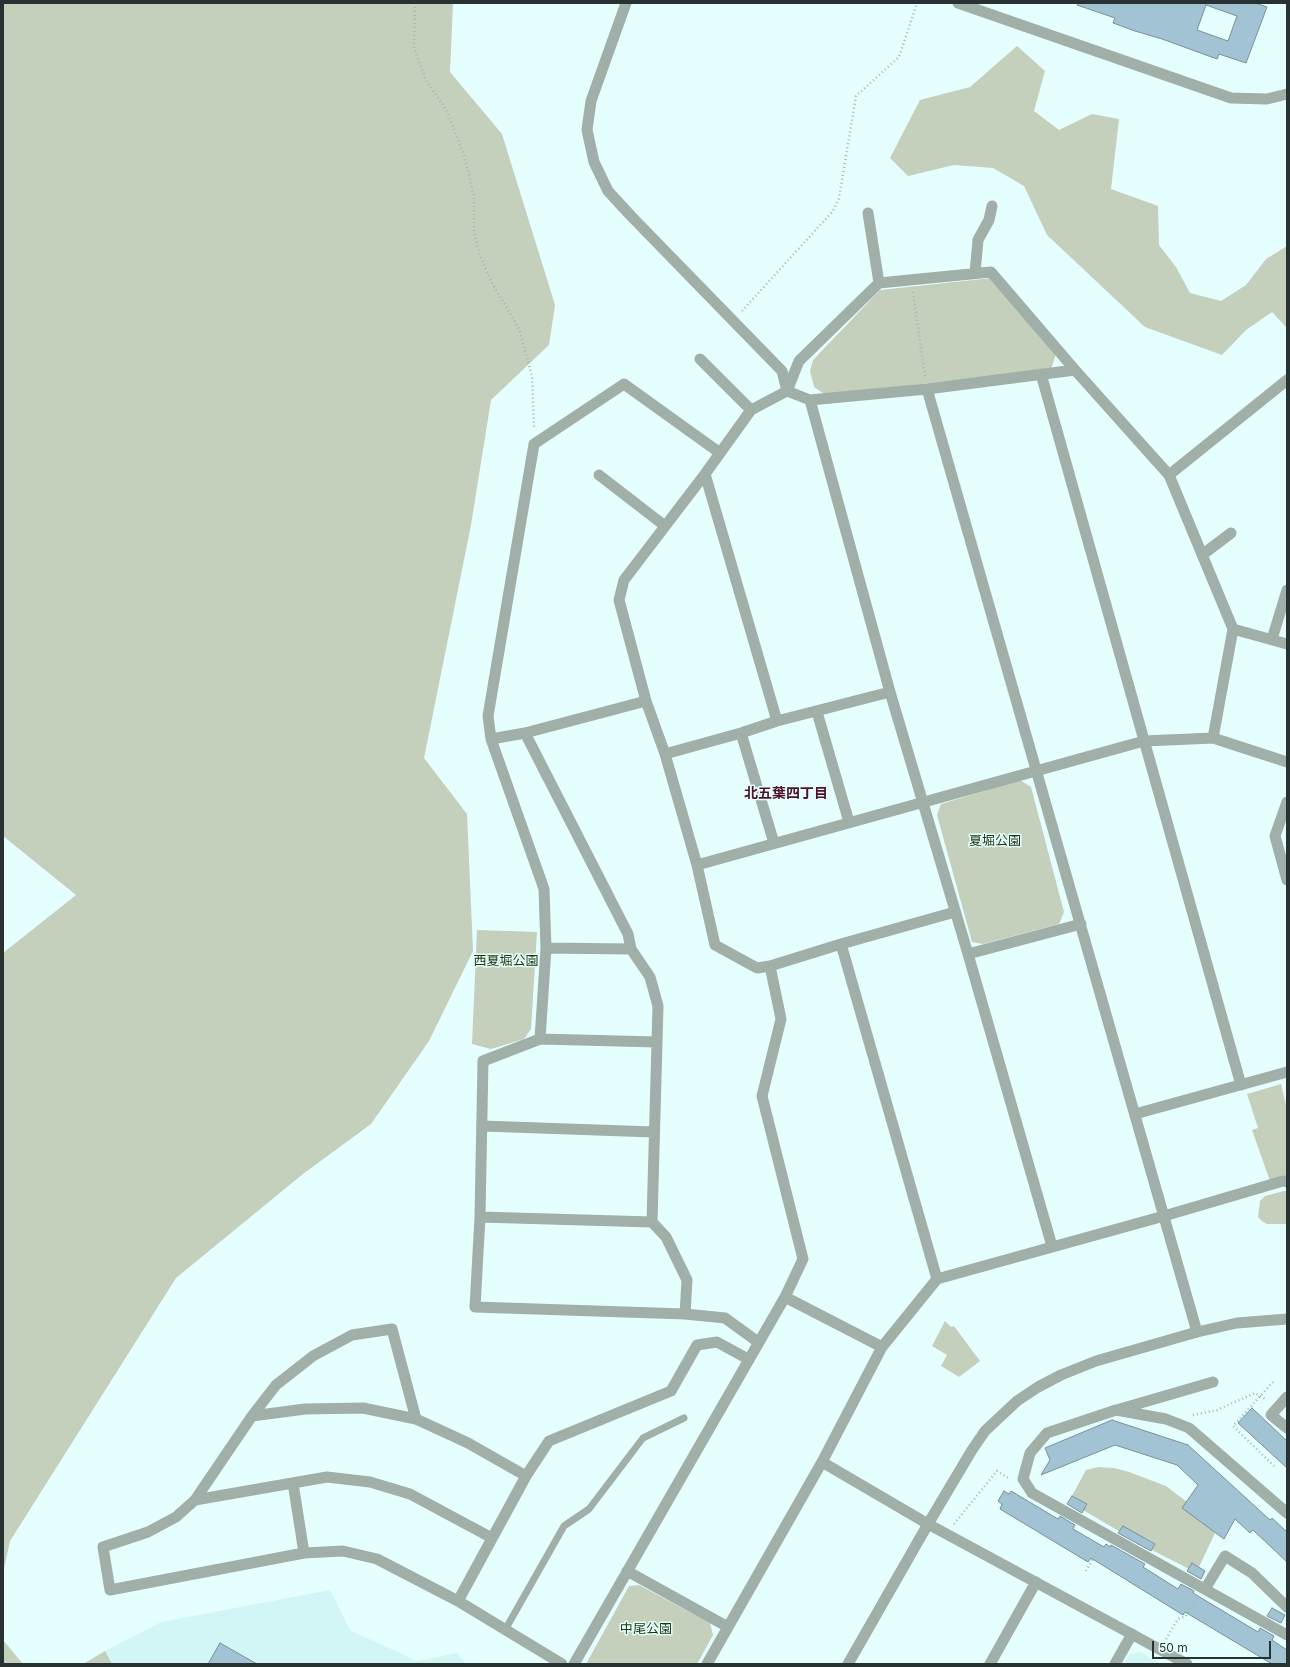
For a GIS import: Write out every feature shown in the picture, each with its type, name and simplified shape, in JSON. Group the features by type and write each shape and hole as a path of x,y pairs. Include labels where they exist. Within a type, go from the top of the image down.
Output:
{"street":[{"path":"626,3 591,101 587,130 594,162 608,191 782,371 787,391"},
{"path":"958,3 1231,98 1267,99 1287,94"},
{"path":"975,273 978,240 989,220 992,206"},
{"path":"868,213 879,283"},
{"path":"955,912 841,944 770,966 758,968 715,945 697,865 665,754 646,701 619,600 624,580 705,474 751,410 787,391 799,361 879,283 990,272 1075,370 1170,475 1233,628 1212,738"},
{"path":"700,359 751,410"},
{"path":"787,391 810,400 927,389 1075,370"},
{"path":"1041,374 1241,1085"},
{"path":"1170,475 1287,380"},
{"path":"540,1039 546,948 544,889 491,739 488,716 534,444 624,384 720,453"},
{"path":"927,389 1197,1332"},
{"path":"810,400 890,692 924,802 1052,1246"},
{"path":"705,474 777,721"},
{"path":"599,475 665,526"},
{"path":"1202,555 1231,533"},
{"path":"1272,639 1287,590"},
{"path":"1233,628 1287,644"},
{"path":"665,754 741,733 777,721 817,712 890,692"},
{"path":"491,739 525,733 646,701"},
{"path":"817,712 849,822"},
{"path":"525,733 628,934 631,949 650,977 658,1006 652,1222 666,1238 687,1280 685,1314"},
{"path":"741,733 774,843"},
{"path":"697,865 1144,741 1212,738 1287,762"},
{"path":"1287,802 1275,836 1287,880"},
{"path":"968,954 1081,924"},
{"path":"841,944 937,1279"},
{"path":"546,948 631,949"},
{"path":"574,1664 748,1358 785,1296 803,1259 762,1096 781,1019 770,966"},
{"path":"657,1042 540,1039 483,1061 480,1216 475,1307 685,1314 725,1318 758,1342"},
{"path":"1135,1114 1287,1072"},
{"path":"482,1126 654,1132"},
{"path":"707,1664 822,1462 882,1347 937,1279 1164,1216 1283,1181 1287,1182"},
{"path":"480,1216 652,1222"},
{"path":"785,1296 882,1347"},
{"path":"848,1664 972,1450 985,1431 1017,1401 1038,1387 1078,1367 1197,1332 1237,1323 1287,1319"},
{"path":"416,1419 392,1329 352,1335 313,1356 276,1386 252,1416 195,1500 176,1516 148,1532 103,1547 110,1590 304,1553 344,1551 377,1559 458,1601 562,1664"},
{"path":"458,1601 526,1476 549,1441 671,1391 697,1345 717,1342 748,1358"},
{"path":"1213,1382 1116,1410 1047,1433 1030,1453 1022,1479 1032,1493 1287,1635"},
{"path":"1287,1397 1271,1415 1287,1428"},
{"path":"252,1416 305,1409 363,1408 416,1419 468,1442 526,1476"},
{"path":"1116,1410 1166,1419 1189,1428 1287,1514"},
{"path":"822,1462 928,1524 1187,1664"},
{"path":"195,1500 327,1478 370,1482 410,1494 492,1538"},
{"path":"293,1483 304,1553"},
{"path":"1204,1588 1224,1556 1252,1573 1287,1607"},
{"path":"627,1571 728,1627"},
{"path":"990,1664 1036,1582"},
{"path":"1115,1664 1132,1634"}],"lane":[{"path":"505,1630 564,1526 589,1509 643,1438 684,1418"}],"path":[{"path":"415,3 414,48 426,80 447,111 465,158 474,197 474,231 479,253 492,283 519,329 532,376 534,444"},
{"path":"738,316 834,211 839,198 856,96 898,58 917,3"},
{"path":"912,280 927,389"},
{"path":"1273,1382 1233,1426 1275,1467"},
{"path":"1192,1415 1217,1410 1255,1393 1277,1408"},
{"path":"951,1528 997,1471 1011,1479"},
{"path":"1086,1571 1107,1534"},
{"path":"1171,1631 1178,1619 1186,1616 1204,1588"}],"shaded area":[{"path":"330,1590 350,1630 417,1661 457,1653 466,1664 112,1664 105,1651 161,1622"},
{"path":"1140,1652 1161,1664 1124,1664 1129,1655"}],"green space":[{"path":"3,3 453,3 450,72 502,134 555,305 549,345 491,400 471,525 424,758 467,814 473,951 429,1041 371,1124 303,1174 176,1278 10,1541 3,1573 3,953 76,895 3,836"},
{"path":"1017,46 1045,71 1034,111 1059,130 1092,114 1119,119 1111,189 1158,206 1159,245 1176,267 1190,293 1221,301 1246,285 1266,259 1287,246 1287,328 1272,312 1246,330 1222,355 1145,327 1047,235 1024,186 993,168 954,165 908,176 890,158 920,100 970,87"},
{"path":"992,278 1056,354 1051,369 826,395 814,387 810,371 813,360 880,290"},
{"name":"夏堀公園","path":"1020,780 1031,787 1064,912 1059,924 983,944 972,942 937,815 941,804"},
{"name":"西夏堀公園","path":"477,930 537,932 531,1029 524,1039 491,1049 472,1044"},
{"path":"1281,1084 1287,1109 1287,1176 1270,1181 1252,1130 1258,1128 1247,1094"},
{"path":"1287,1191 1287,1224 1267,1224 1263,1222 1258,1217 1260,1201 1265,1196"},
{"path":"945,1321 951,1327 954,1326 980,1361 959,1377 941,1366 947,1355 932,1346"},
{"path":"1098,1467 1114,1468 1129,1472 1166,1486 1187,1502 1206,1525 1215,1533 1199,1567 1192,1563 1189,1569 1152,1550 1155,1544 1145,1538 1141,1544 1083,1510 1086,1504 1072,1496 1086,1470"},
{"name":"中尾公園","path":"639,1585 710,1623 713,1635 697,1664 586,1664 629,1586"},
{"path":"3,1640 23,1664 3,1664"},
{"path":"105,1651 112,1664 83,1664"}],"building":[{"path":"1078,3 1255,3 1267,7 1246,63 1219,54 1217,59 1135,31 1113,23 1115,18 1077,5","holes":["1206,5 1237,16 1228,41 1197,30"]},
{"path":"1252,1408 1287,1441 1287,1468 1238,1423"},
{"path":"1112,1420 1188,1445 1270,1520 1272,1518 1287,1532 1287,1562 1253,1530 1250,1533 1235,1519 1224,1539 1182,1508 1198,1485 1177,1465 1115,1445 1041,1475 1050,1460 1045,1448"},
{"path":"1004,1491 1009,1494 1011,1491 1058,1519 1060,1516 1075,1525 1073,1529 1104,1547 1106,1544 1110,1547 1111,1545 1145,1564 1143,1567 1178,1589 1181,1584 1194,1591 1193,1593 1258,1632 1260,1628 1274,1636 1272,1640 1287,1650 1287,1664 1272,1664 1185,1612 1183,1615 1091,1558 1088,1562 1000,1509 1002,1504 998,1501"},
{"path":"1072,1496 1087,1504 1082,1513 1067,1504"},
{"path":"1123,1526 1155,1544 1151,1551 1118,1533"},
{"path":"1192,1563 1205,1571 1201,1579 1187,1571"},
{"path":"1272,1608 1285,1615 1281,1623 1267,1616"},
{"path":"220,1643 257,1664 208,1664"}],"district":[{"name":"北五葉四丁目","path":"786,794"}]}
